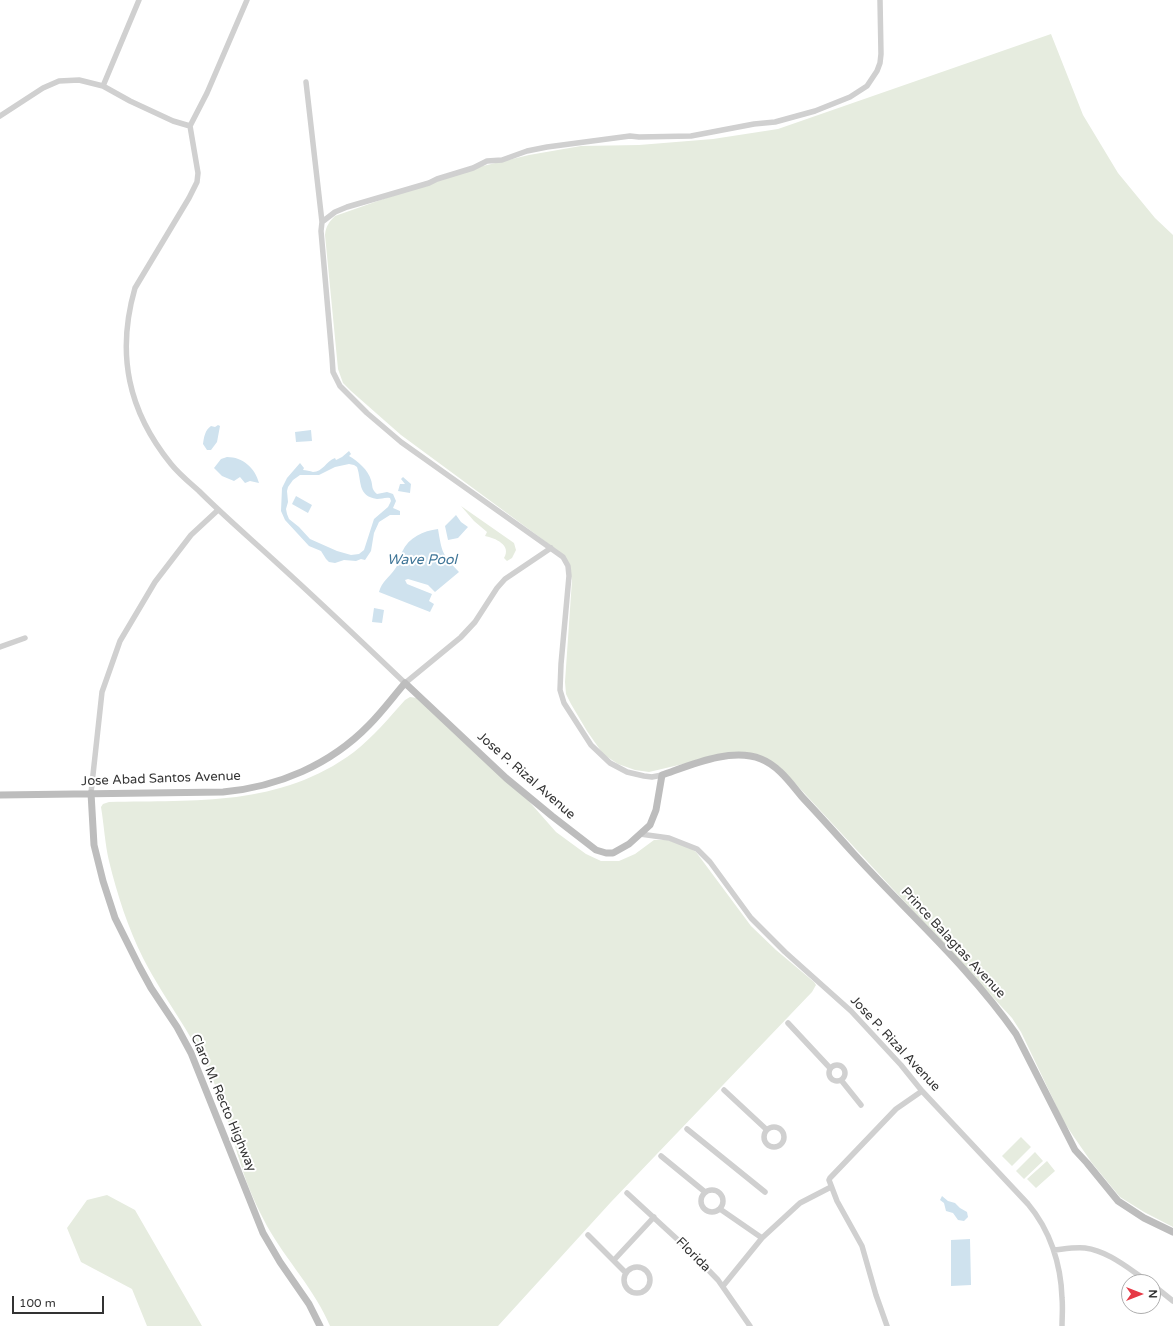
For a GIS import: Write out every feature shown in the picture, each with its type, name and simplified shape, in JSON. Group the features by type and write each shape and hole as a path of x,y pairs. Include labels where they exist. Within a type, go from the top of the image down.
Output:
{"main road":[{"name":"Jose Abad Santos Avenue","path":"0,795 223,792 242,790 269,784 300,773 323,762 345,746 369,725 405,683"},
{"name":"Jose P. Rizal Avenue","path":"405,683 506,778 596,850 606,853 613,853 629,844 650,825 654,818 662,775"},
{"name":"Prince Balagtas Avenue","path":"662,775 713,759 738,755 749,755 762,759 773,765 883,885 943,947 1004,1016 1016,1034 1075,1150 1118,1201 1144,1218 1173,1232"},
{"name":"Claro M. Recto Highway","path":"91,793 94,845 103,881 118,923 142,971 177,1027 191,1053 263,1233 277,1258 310,1304 320,1326"}],"street":[{"path":"103,86 139,0"},
{"path":"247,0 190,126 198,173 197,182 135,288 131,302 126,332 128,376 135,400 155,443 172,465 218,510 319,600 405,683 469,629 497,588 505,579 551,548"},
{"path":"322,222 335,212 347,207 429,183 437,179 473,168 487,161 502,160 527,151 630,136 691,136 754,124 782,121 837,103 860,92 867,86 877,71 881,54 880,0"},
{"path":"0,116 43,88 59,81 78,80 103,86 166,118 190,126"},
{"path":"306,82 322,222 321,231 333,372 340,386 352,400 401,442 563,557 569,571 560,690 564,703 591,745 610,763 627,772 644,776 662,775"},
{"path":"91,793 102,692 120,641 155,582 191,536 218,510"},
{"path":"0,647 25,638"},
{"name":"Jose P. Rizal Avenue","path":"640,834 669,838 697,850 710,862 751,918 785,952 851,1011 901,1065 922,1091 1032,1209 1044,1228 1054,1250 1058,1264 1061,1282 1062,1326"},
{"path":"788,1023 830,1068"},
{"path":"835,1065 842,1068 844,1070 844,1075 840,1080 835,1081 830,1078 830,1068 835,1065"},
{"path":"840,1080 861,1105"},
{"path":"724,1090 767,1130"},
{"path":"887,1326 876,1295 862,1246 837,1201 831,1187 830,1178 896,1109 922,1091"},
{"path":"687,1129 765,1192"},
{"path":"661,1156 705,1192"},
{"path":"723,1286 762,1238 800,1203 831,1187"},
{"path":"713,1190 721,1193 724,1201 720,1209 712,1212 704,1208 702,1200 705,1192 713,1190"},
{"name":"Florida","path":"627,1193 654,1217 723,1286 750,1326"},
{"path":"720,1209 762,1238"},
{"path":"614,1260 654,1217"},
{"path":"588,1235 626,1273"},
{"path":"1054,1250 1085,1248 1098,1251 1137,1274"},
{"path":"634,1267 644,1269 649,1277 648,1286 640,1292 630,1291 624,1283 626,1273 634,1267"},
{"path":"1161,1291 1173,1301"}],"shaded area":[{"path":"1051,34 1083,115 1118,173 1155,218 1173,235 1173,1227 1144,1212 1120,1197 1092,1163 1064,1122 1021,1032 1012,1018 781,768 770,760 759,756 748,753 734,752 649,772 635,770 618,764 603,754 587,731 566,694 565,682 572,580 568,566 557,550 401,435 343,383 338,369 325,235 328,224 335,216 466,170 529,155 581,146 639,145 713,139 778,129"},
{"path":"461,506 514,543 516,550 512,558 507,561 504,558 506,549 504,546 498,540 485,536 487,532 474,521"},
{"path":"410,697 417,698 526,798 556,832 586,854 601,861 619,861 635,854 654,840 668,840 690,848 696,852 751,926 816,985 812,992 611,1202 498,1326 330,1326 316,1300 267,1226 243,1173 222,1105 208,1068 152,974 132,935 123,911 109,861 101,807 103,804 109,802 205,800 236,797 297,783 326,770 354,752 374,734 405,700"},
{"path":"1021,1137 1031,1147 1012,1166 1002,1156"},
{"path":"1035,1152 1043,1161 1024,1179 1016,1171"},
{"path":"1047,1161 1055,1171 1036,1188 1027,1179"},
{"path":"107,1195 135,1210 202,1326 147,1326 132,1289 81,1262 67,1228 87,1200"}],"water":[{"path":"218,425 220,426 217,442 211,450 207,450 203,444 204,436 211,426 215,427"},
{"path":"311,430 312,441 296,442 295,432"},
{"path":"349,451 351,454 349,456 359,463 368,473 373,489 377,494 387,492 393,494 396,501 393,508 400,511 400,515 390,515 379,522 374,533 371,551 365,560 344,560 335,563 329,562 321,551 309,546 285,520 281,511 282,488 287,478 300,463 304,468 303,470 316,472 332,459 335,458 336,460","holes":["349,464 357,467 361,487 366,495 377,499 390,498 391,501 388,507 374,519 364,550 359,554 351,555 337,551 310,539 289,519 286,509 288,502 288,487 293,480 300,475 319,475 335,467"]},
{"path":"227,457 238,459 248,464 255,473 259,483 250,481 245,483 240,477 234,481 222,476 214,468 221,459"},
{"path":"403,477 411,484 410,493 398,491 400,484 405,484 401,479"},
{"path":"296,496 312,505 308,513 292,504"},
{"path":"456,515 461,522 468,527 458,538 448,540 445,526"},
{"name":"Wave Pool","path":"438,529 444,553 459,572 435,592 428,585 408,579 405,580 407,584 432,594 429,601 434,604 430,612 379,592 384,582 396,567 408,542 422,533"},
{"path":"374,608 384,610 382,623 372,622"},
{"path":"942,1196 967,1212 968,1217 964,1221 958,1220 953,1213 946,1211 944,1203 940,1200"},
{"path":"970,1239 971,1285 951,1286 951,1240"}]}
